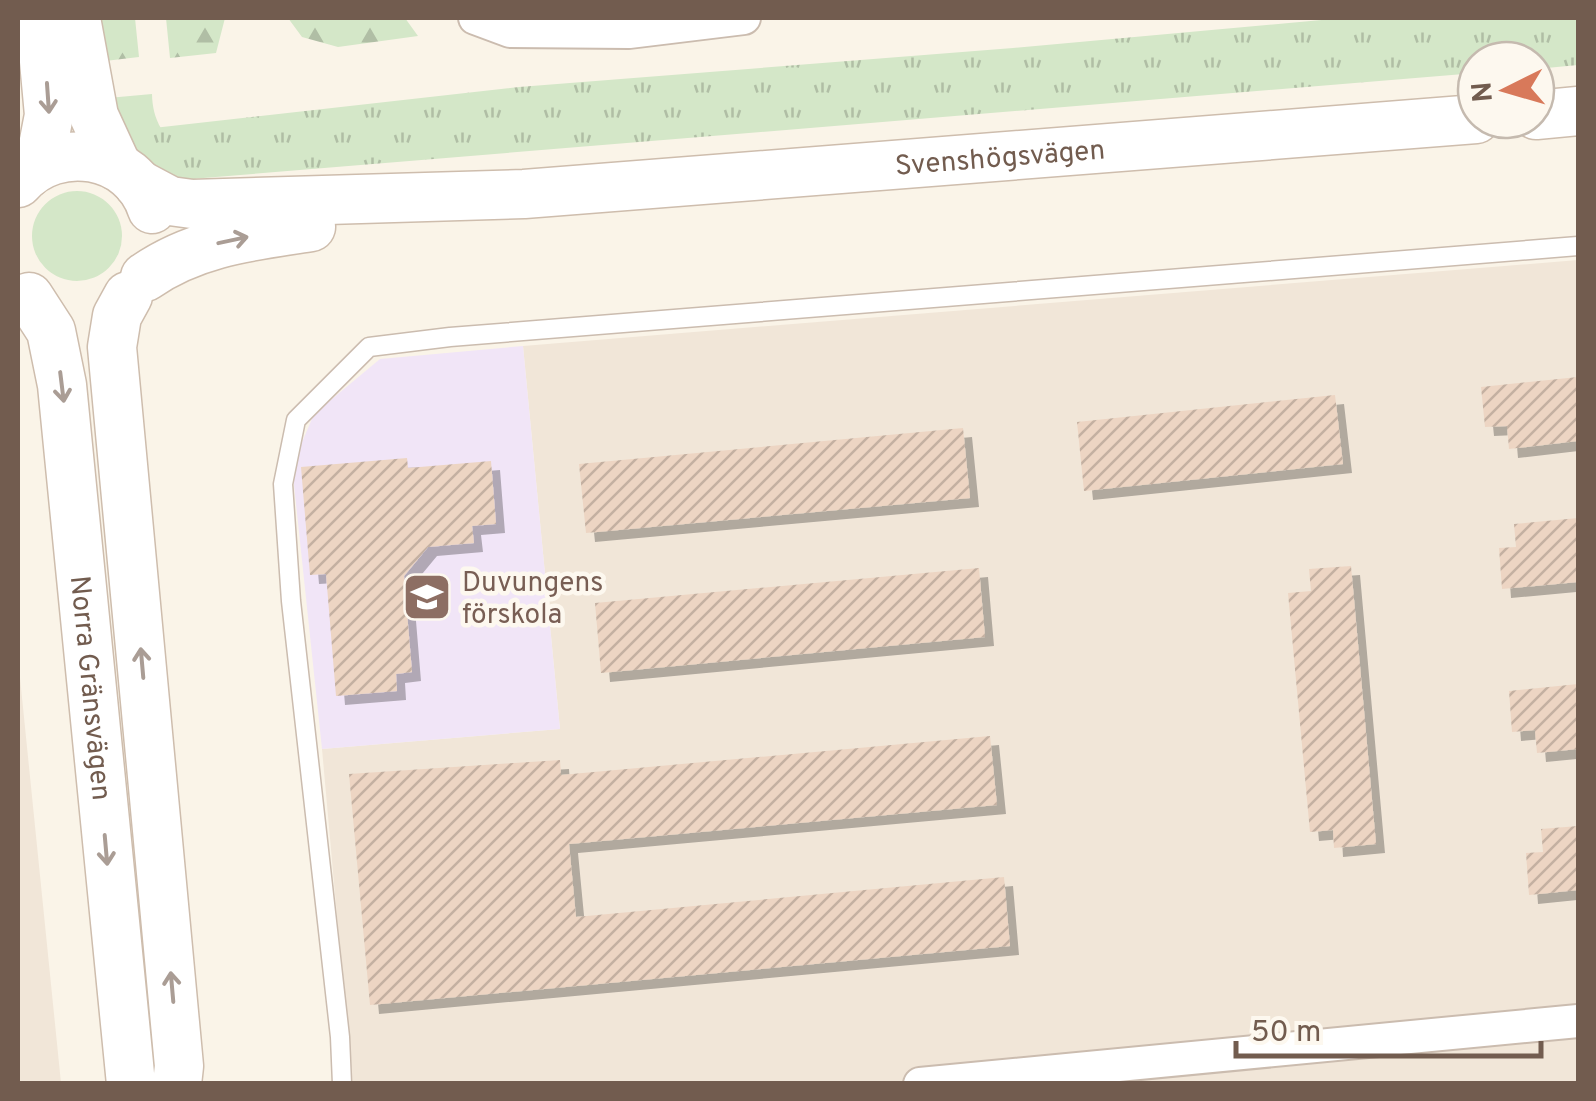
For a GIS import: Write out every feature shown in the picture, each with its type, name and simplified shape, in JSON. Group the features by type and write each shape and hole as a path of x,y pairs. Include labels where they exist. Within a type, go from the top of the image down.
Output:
{"main road":[{"path":"21,180 43,146 49,115 40,18"},
{"path":"76,18 94,116 128,175 150,203 157,230 153,261 136,286"},
{"name":"Svenshögsvägen","path":"21,180 42,164 68,156 92,156 170,200 192,204 524,194 1456,121"},
{"name":"Svenshögsvägen","path":"21,290 60,312 78,314 104,309 187,252 228,240 524,194"},
{"name":"Norra Gränsvägen","path":"136,286 117,316 112,347 179,1066 176,1084"},
{"name":"Norra Gränsvägen","path":"21,290 51,331 62,385 130,1084"}],"street":[{"path":"475,18 510,30 629,32 744,18"},
{"path":"920,1084 1578,1020"}],"lane":[{"path":"342,1084 338,1017 291,601 283,484 296,420 369,347 450,337 1578,246"}],"shaded area":[{"path":"1578,260 1578,1083 352,1083 322,749 560,729 523,346"},
{"name":"Duvungens förskola","path":"523,346 560,729 322,749 292,466 314,414 380,359"},
{"path":"18,658 61,1083 18,1083"}],"green space":[{"path":"101,18 135,18 139,57 105,61"},
{"path":"166,18 225,18 216,53 170,58"},
{"path":"288,18 405,18 418,36 338,47 302,37"},
{"path":"1343,18 1578,18 1578,65 1556,67 1556,40 1456,40 1456,75 191,179 100,134 519,87"},
{"path":"152,94 159,125 189,162 197,186 186,186 144,163 108,98"},
{"path":"77,191 94,194 109,204 119,219 119,253 109,268 94,278 77,281 60,278 45,268 35,253 32,236 35,219 45,204 60,194"}],"building":[{"path":"1578,377 1578,441 1509,449 1507,426 1485,427 1481,387"},
{"path":"1335,395 1343,464 1084,491 1077,422"},
{"path":"963,428 970,498 586,533 579,464"},
{"path":"407,458 408,468 491,461 496,524 472,526 474,543 428,547 404,576 412,672 396,674 397,691 336,696 326,574 310,575 301,467"},
{"path":"1578,518 1578,582 1502,589 1499,548 1516,547 1514,524"},
{"path":"1351,566 1376,844 1334,848 1333,830 1310,832 1288,593 1311,591 1309,569"},
{"path":"979,568 985,637 601,673 595,603"},
{"path":"1578,684 1578,749 1537,753 1535,730 1512,732 1509,691"},
{"path":"990,736 997,805 569,844 576,917 1004,877 1010,946 370,1005 349,774 560,760 561,775"},
{"path":"1578,826 1578,890 1529,895 1526,853 1543,852 1541,829"}],"place":[{"name":"Duvungens förskola","path":"427,597"}]}
